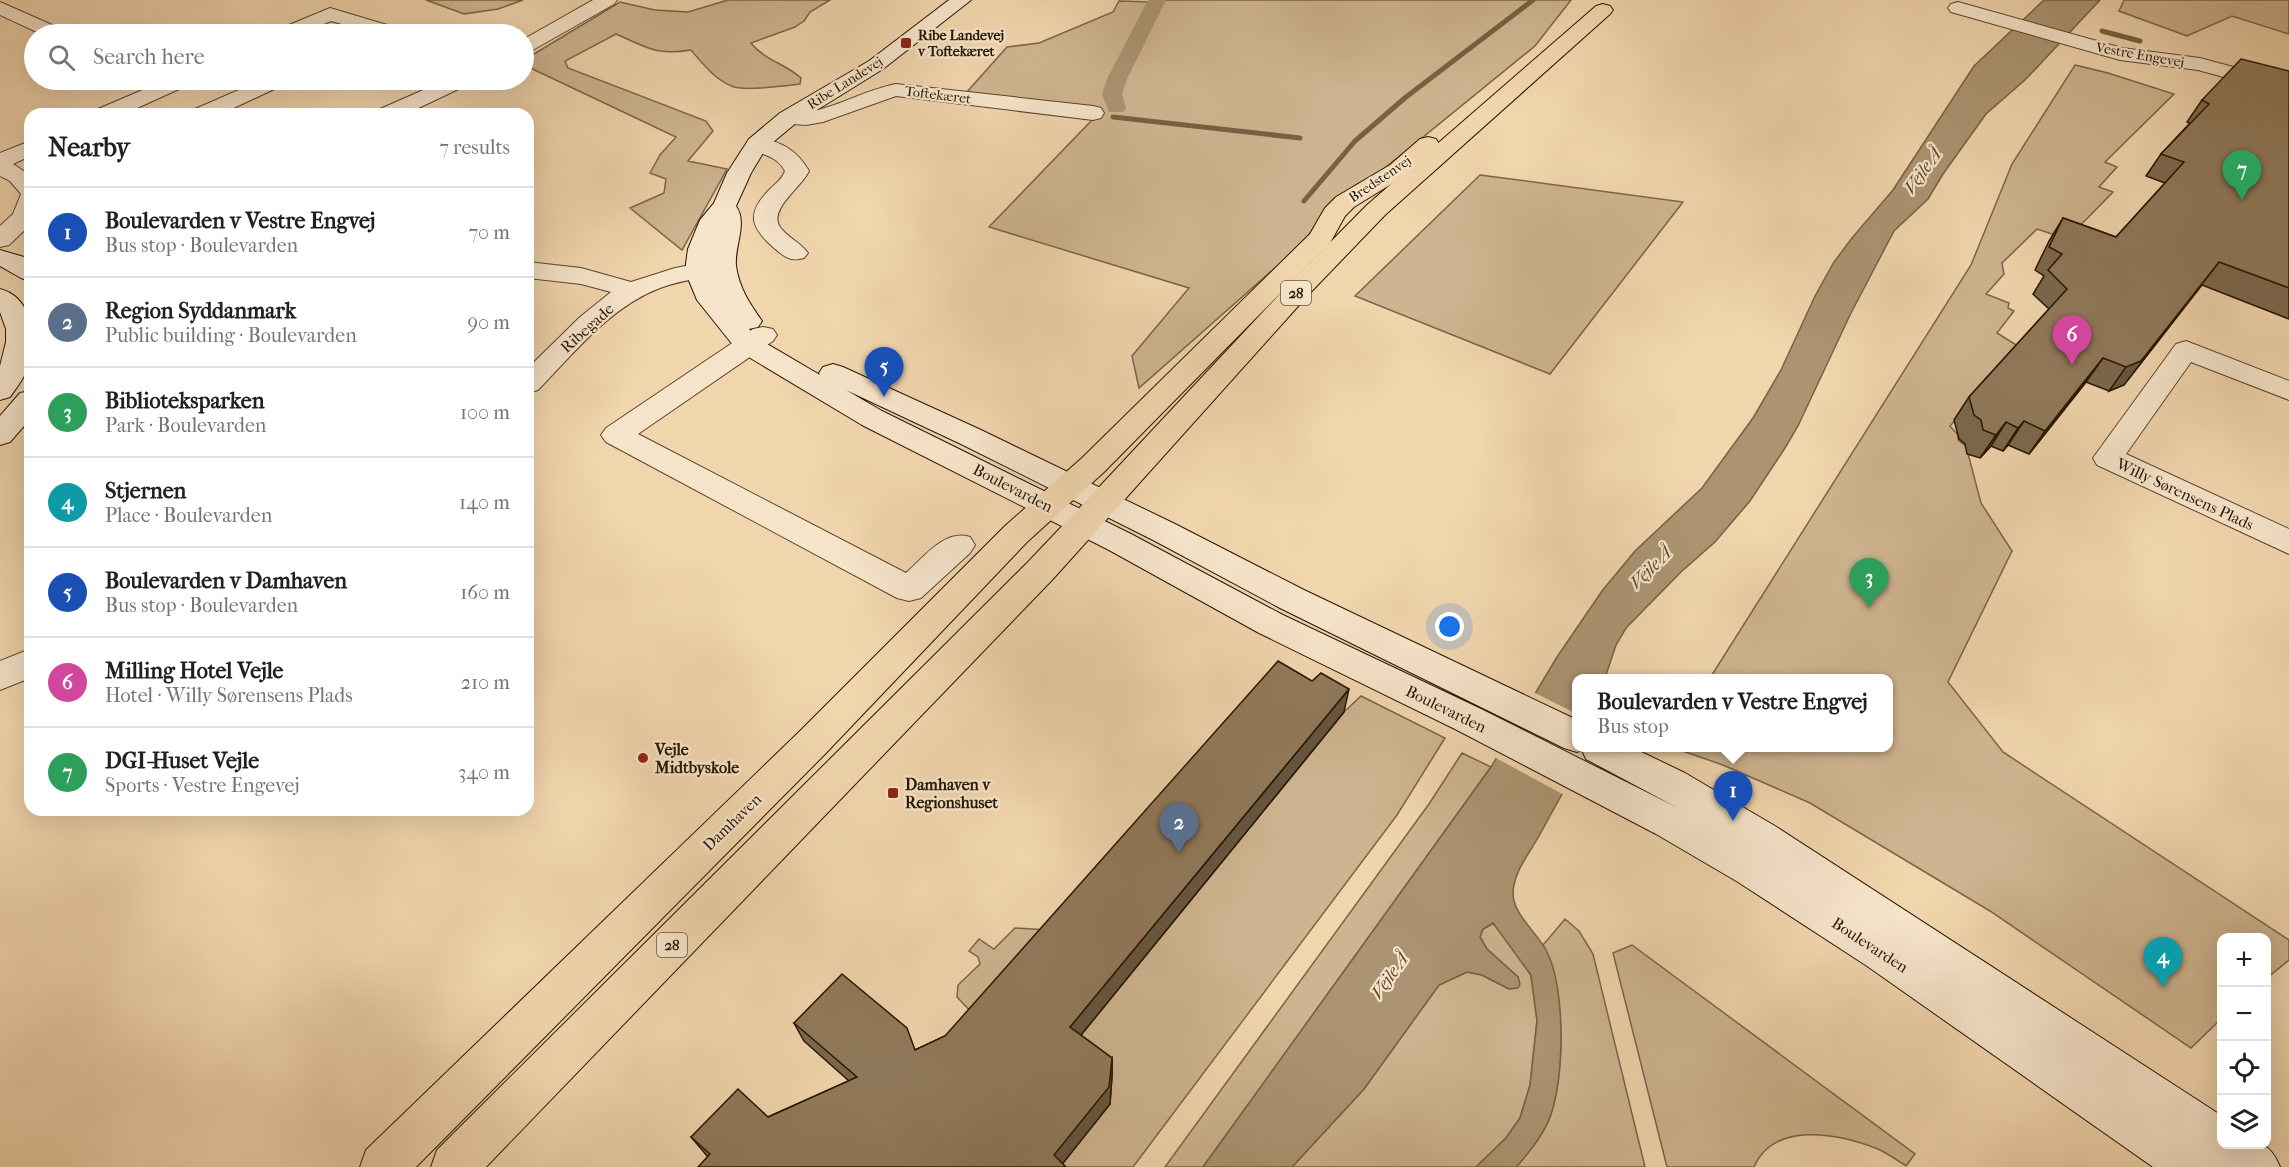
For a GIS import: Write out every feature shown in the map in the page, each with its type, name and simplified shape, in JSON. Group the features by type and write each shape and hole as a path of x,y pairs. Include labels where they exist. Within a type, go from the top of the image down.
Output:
{"main road":[{"name":"Bredstenvej","path":"1066,490 1320,238 1334,213 1345,202 1398,170 1536,56 1610,5"},
{"name":"Bredstenvej","path":"1101,506 1300,288 1376,210 1610,5"},
{"name":"Damhaven","path":"383,1167 812,743 1016,534 1066,490"},
{"name":"28","path":"454,1167 1101,506"}],"street":[{"path":"534,41 608,0"},
{"name":"Ribe Landevej","path":"710,269 700,249 712,219 725,205 734,183 757,144 788,118 876,65 962,0"},
{"path":"0,8 35,24"},
{"name":"Vestre Engevej","path":"1958,8 2120,54 2208,66 2289,89"},
{"path":"307,24 330,14 359,24"},
{"path":"119,108 160,90"},
{"path":"215,108 256,90"},
{"path":"401,108 440,90"},
{"name":"Toftekæret","path":"788,118 811,118 830,113 880,92 897,90 1093,113"},
{"path":"757,144 785,154 792,159 797,171 794,181 766,206 763,218 768,228 795,253"},
{"path":"0,161 24,151"},
{"path":"0,166 18,176 24,183"},
{"path":"0,240 24,215"},
{"path":"0,258 15,262 24,269"},
{"name":"Boulevarden","path":"710,269 710,300 755,340 872,418 1066,490 1101,506 1271,624 1572,746"},
{"name":"Ribegade","path":"534,378 603,310 631,291 654,282 710,269"},
{"path":"534,271 582,275 613,282 631,291"},
{"path":"0,297 19,323 20,348 5,386 0,391"},
{"path":"755,340 616,435 909,589 959,545"},
{"name":"Willy Sørensens Plads","path":"2289,391 2186,350 2108,458 2289,542"},
{"path":"0,435 24,407"},
{"path":"0,676 24,666"},
{"name":"Boulevarden","path":"1592,754 1672,784 1761,838 2217,1141"},
{"name":"Boulevarden","path":"1592,754 1670,822 1882,951 2193,1167"},
{"name":"Boulevarden","path":"2230,1149 2257,1167"}],"shaded area":[{"path":"426,0 523,0 498,9 464,14"},
{"path":"728,0 830,0 810,12 804,21 795,27 751,43 762,54 801,78 800,84 757,88 734,87 715,76 691,50 660,51 616,34 565,61 568,68 706,121 713,131 688,161 727,169 682,250 630,208 664,193 666,179 650,173 660,155 676,137 534,70 534,54 620,2 655,10 688,12"},
{"path":"1154,0 1571,0 1535,46 1380,172 1356,185 1336,200 1308,236 1284,260 1139,388 1132,356 1189,288 989,227 1091,121 1096,110 966,93 1007,47 1039,43 1113,12 1119,1 1152,2"},
{"path":"2124,0 2289,0 2289,34 2232,16 2187,36 2119,11"},
{"path":"2075,65 2174,94 2105,162 2117,167 2099,187 2113,192 2067,239 2037,229 2002,263 2004,274 1986,294 2009,303 2008,308 2014,311 1997,333 2021,348 1950,426 1958,435 1958,440 1966,446 1981,503 2012,551 1948,682 2003,752 2289,940 2289,960 2271,975 2271,933 2217,933 2217,1023 2191,1048 1990,911 1810,803 1723,765 1686,752 1893,752 1893,674 1713,674 1971,265 2012,164"},
{"path":"1480,175 1683,202 1550,374 1355,296"},
{"path":"1361,696 1445,738 1397,815 1133,1167 1060,1167 1072,1046 1344,712"},
{"path":"1462,753 1491,767 1203,1167 1165,1167 1429,804"},
{"path":"1565,919 1579,931 1593,954 1645,1167 1516,1167 1542,1134 1554,1104 1558,1082 1561,1033 1556,984 1551,962 1543,945"},
{"path":"1494,923 1531,975 1537,1020 1530,1085 1520,1118 1506,1138 1476,1167 1292,1167 1364,1089 1439,985 1467,972 1482,975 1509,989 1518,977 1487,949 1480,937 1483,929"},
{"path":"1015,928 1047,930 972,1013 957,997 958,985 980,964 978,957 969,951 979,939 994,949"},
{"path":"1632,945 1915,1154 1906,1166 1881,1151 1863,1144 1827,1136 1809,1135 1776,1142 1764,1152 1754,1167 1667,1167 1613,953"}],"water":[{"name":"Vejle Å","path":"2044,0 2100,0 2025,80 1986,114 1928,199 1894,231 1851,313 1798,426 1750,501 1715,542 1681,572 1626,628 1616,645 1606,674 1572,674 1572,752 1579,752 1582,760 1523,863 1516,877 1513,893 1517,909 1547,952 1558,989 1560,1012 1560,1061 1554,1106 1534,1146 1516,1167 1476,1167 1506,1138 1520,1118 1530,1085 1537,1021 1531,975 1493,923 1483,929 1480,937 1487,949 1518,977 1520,984 1518,988 1509,989 1482,975 1467,972 1439,985 1364,1089 1292,1167 1203,1167 1491,767 1557,657 1602,591 1635,551 1702,488 1753,418 1781,370 1815,296 1834,262 1893,190 1974,66"}],"pier":[{"path":"1533,692 1572,712 1572,752 1588,752 1564,795 1494,757"}],"building":[{"path":"2241,59 2289,71 2289,288 2219,262 2141,361 2126,367 2103,358 2045,431 2024,421 2018,428 2006,422 1996,435 1983,430 1981,420 1974,415 1969,397 2067,289 2048,270 2062,254 2049,247 2063,218 2116,237 2184,162 2161,154 2209,104 2202,100"},
{"path":"1278,661 1312,681 1321,673 1349,689 1070,1027 1112,1058 1109,1087 1054,1155 1066,1167 698,1167 710,1154 691,1137 738,1089 768,1117 857,1077 794,1023 842,974 907,1028 915,1050 945,1036"}],"waterway":[{"path":"1116,108 1112,94 1117,79 1157,0"},
{"path":"1304,201 1355,141 1406,97 1533,0"},
{"path":"2102,31 2140,41"},
{"path":"1113,117 1300,138"}],"place":[{"name":"Ribe Landevej v Toftekæret","path":"906,43"},
{"name":"DGI-Huset Vejle","path":"2242,200"},
{"name":"Milling Hotel Vejle","path":"2072,365"},
{"name":"Boulevarden v Damhaven","path":"884,397"},
{"name":"Biblioteksparken","path":"1869,608"},
{"name":"Vejle Midtbyskole","path":"643,758"},
{"name":"Damhaven v Regionshuset","path":"893,793"},
{"name":"Boulevarden v Vestre Engvej","path":"1733,821"},
{"name":"Region Syddanmark","path":"1179,853"},
{"name":"Stjernen","path":"2163,987"}]}
